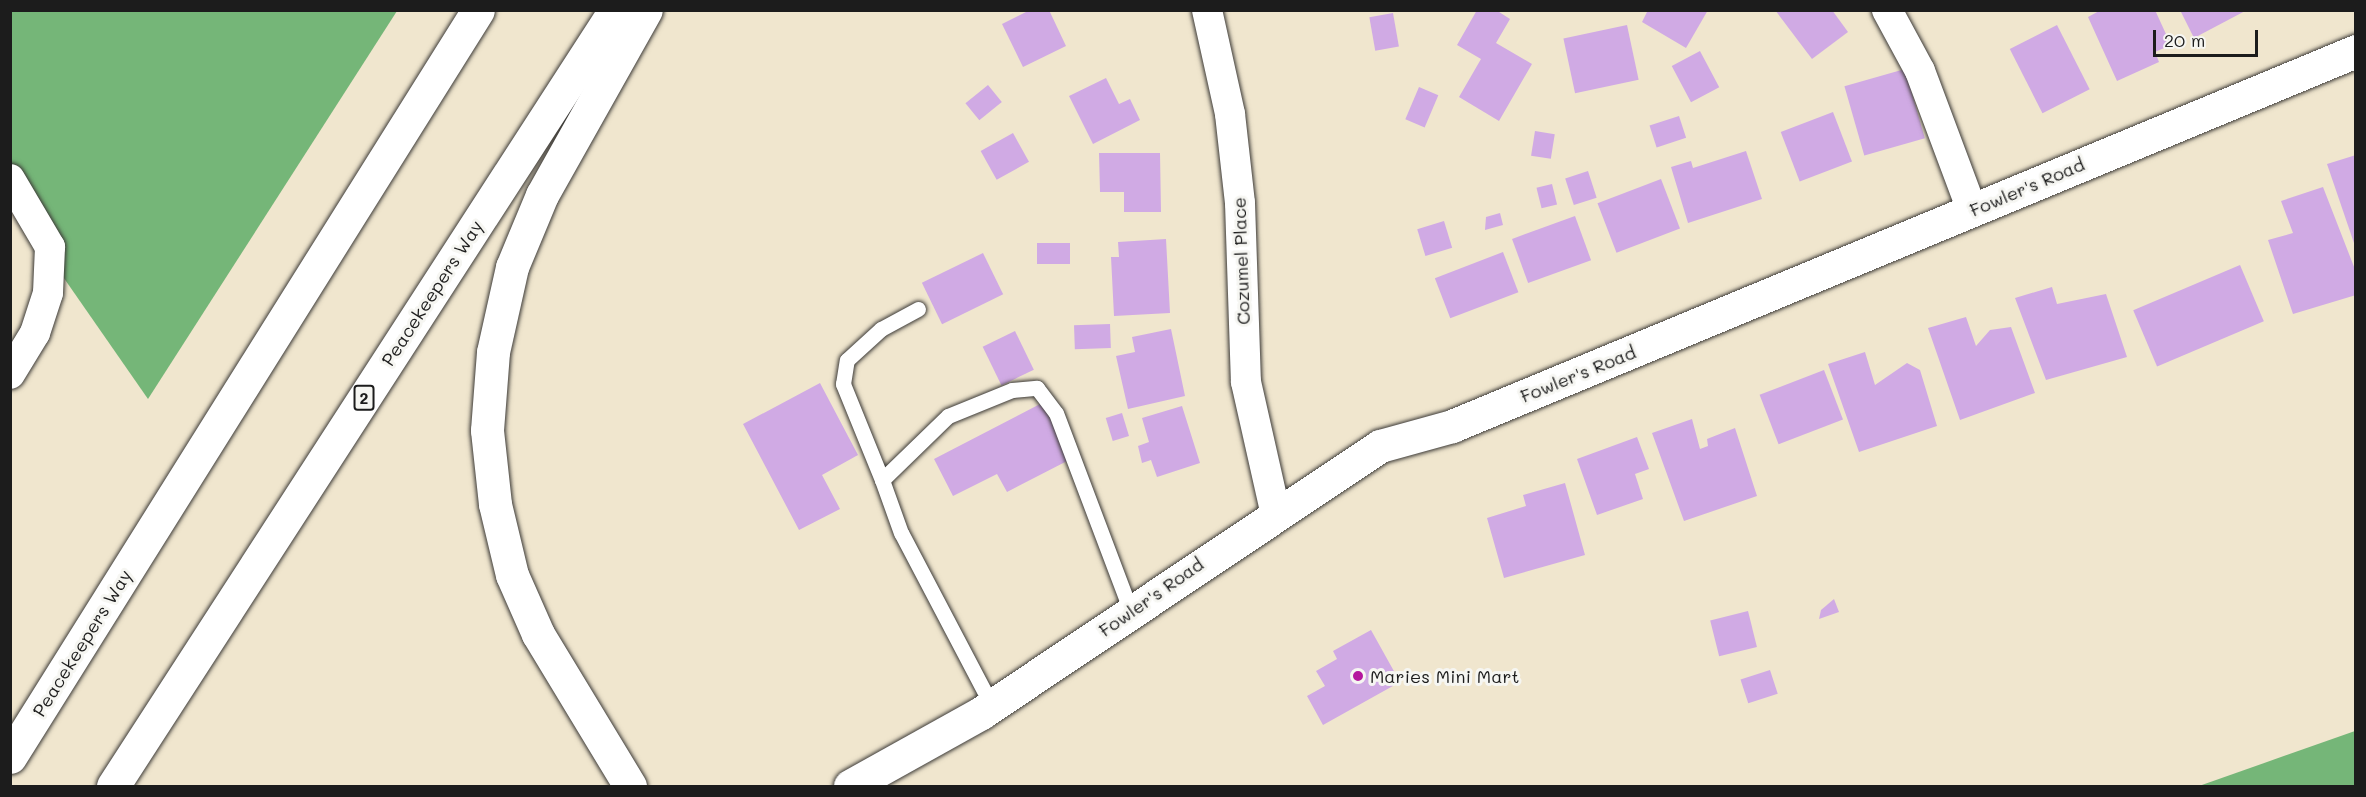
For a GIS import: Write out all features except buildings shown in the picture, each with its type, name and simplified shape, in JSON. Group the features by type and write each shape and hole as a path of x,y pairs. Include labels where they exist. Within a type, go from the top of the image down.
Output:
{"main road":[{"name":"Peacekeepers Way","path":"10,758 478,10"},
{"name":"Peacekeepers Way","path":"113,786 615,10"},
{"path":"630,786 538,634 512,575 495,504 487,430 493,352 512,267 542,195 646,10"},
{"name":"Fowler's Road","path":"850,786 992,706 1275,511 1380,446 1452,426 2355,51"}],"street":[{"name":"Cozumel Place","path":"1207,10 1230,114 1240,203 1246,382 1275,511"},
{"path":"1887,10 1920,71 1972,210"},
{"path":"10,179 50,247 48,293 35,333 10,374"}],"lane":[{"path":"918,309 881,329 847,360 843,384 901,533 992,706"},
{"path":"882,480 948,416 1012,390 1037,388 1056,413 1131,611"}],"green space":[{"path":"10,11 397,11 148,399 11,202"},
{"path":"2355,731 2355,786 2199,786"}],"place":[{"name":"Maries Mini Mart","path":"1358,676"}]}
